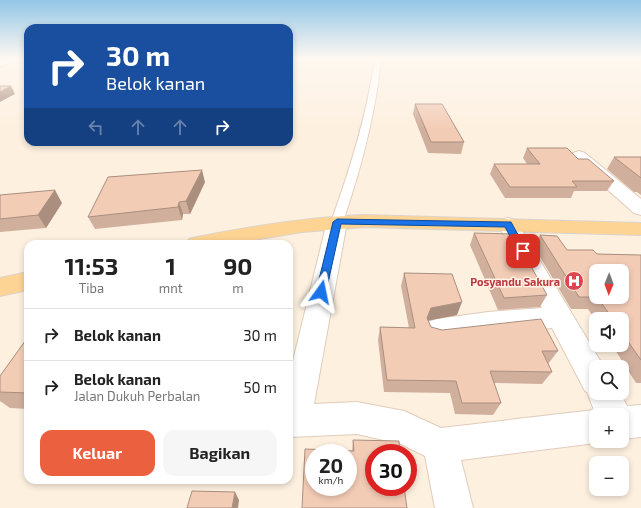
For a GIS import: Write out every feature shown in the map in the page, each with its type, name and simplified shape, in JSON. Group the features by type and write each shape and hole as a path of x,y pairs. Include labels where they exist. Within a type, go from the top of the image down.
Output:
{"main road":[{"path":"218,240 270,230 337,222 508,224 641,228"},
{"path":"0,287 24,282"}],"street":[{"path":"579,156 641,209"},
{"path":"293,417 337,222"},
{"path":"508,224 589,370"},
{"path":"437,330 488,323 560,318"},
{"path":"293,421 357,418 404,428 440,446 589,427"},
{"path":"629,422 641,421"},
{"path":"440,446 454,508"}],"lane":[{"path":"337,222 354,172 374,93 375,82"}],"building":[{"path":"0,86 11,86 0,92"},
{"path":"415,104 442,104 464,142 431,142"},
{"path":"527,148 567,148 578,159 588,159 614,181 572,181 577,187 510,187 494,164 540,164"},
{"path":"614,157 641,157 641,178"},
{"path":"202,170 186,201 179,202 178,207 88,217 108,177"},
{"path":"55,190 38,215 0,219 0,195"},
{"path":"474,233 513,234 547,295 504,298"},
{"path":"540,235 557,236 567,250 593,250 597,254 641,255 641,360 629,343 629,312 608,312 602,304 629,304 629,264 589,264 589,297 579,297"},
{"path":"404,273 452,274 462,302 431,308 427,318 431,327 442,330 541,319 558,351 542,351 552,372 490,371 501,403 462,403 456,381 387,380 380,327 415,328"},
{"path":"24,343 24,393 0,392 0,376"},
{"path":"353,440 399,441 399,444 365,444 365,496 405,496 407,508 302,508 305,449 305,496 357,496 357,444 353,444"},
{"path":"192,491 235,492 232,508 187,508"}],"place":[{"name":"Posyandu Sakura","path":"574,281"}],"route":[{"path":"321,292 337,222 365,221 508,224 523,251"}]}
